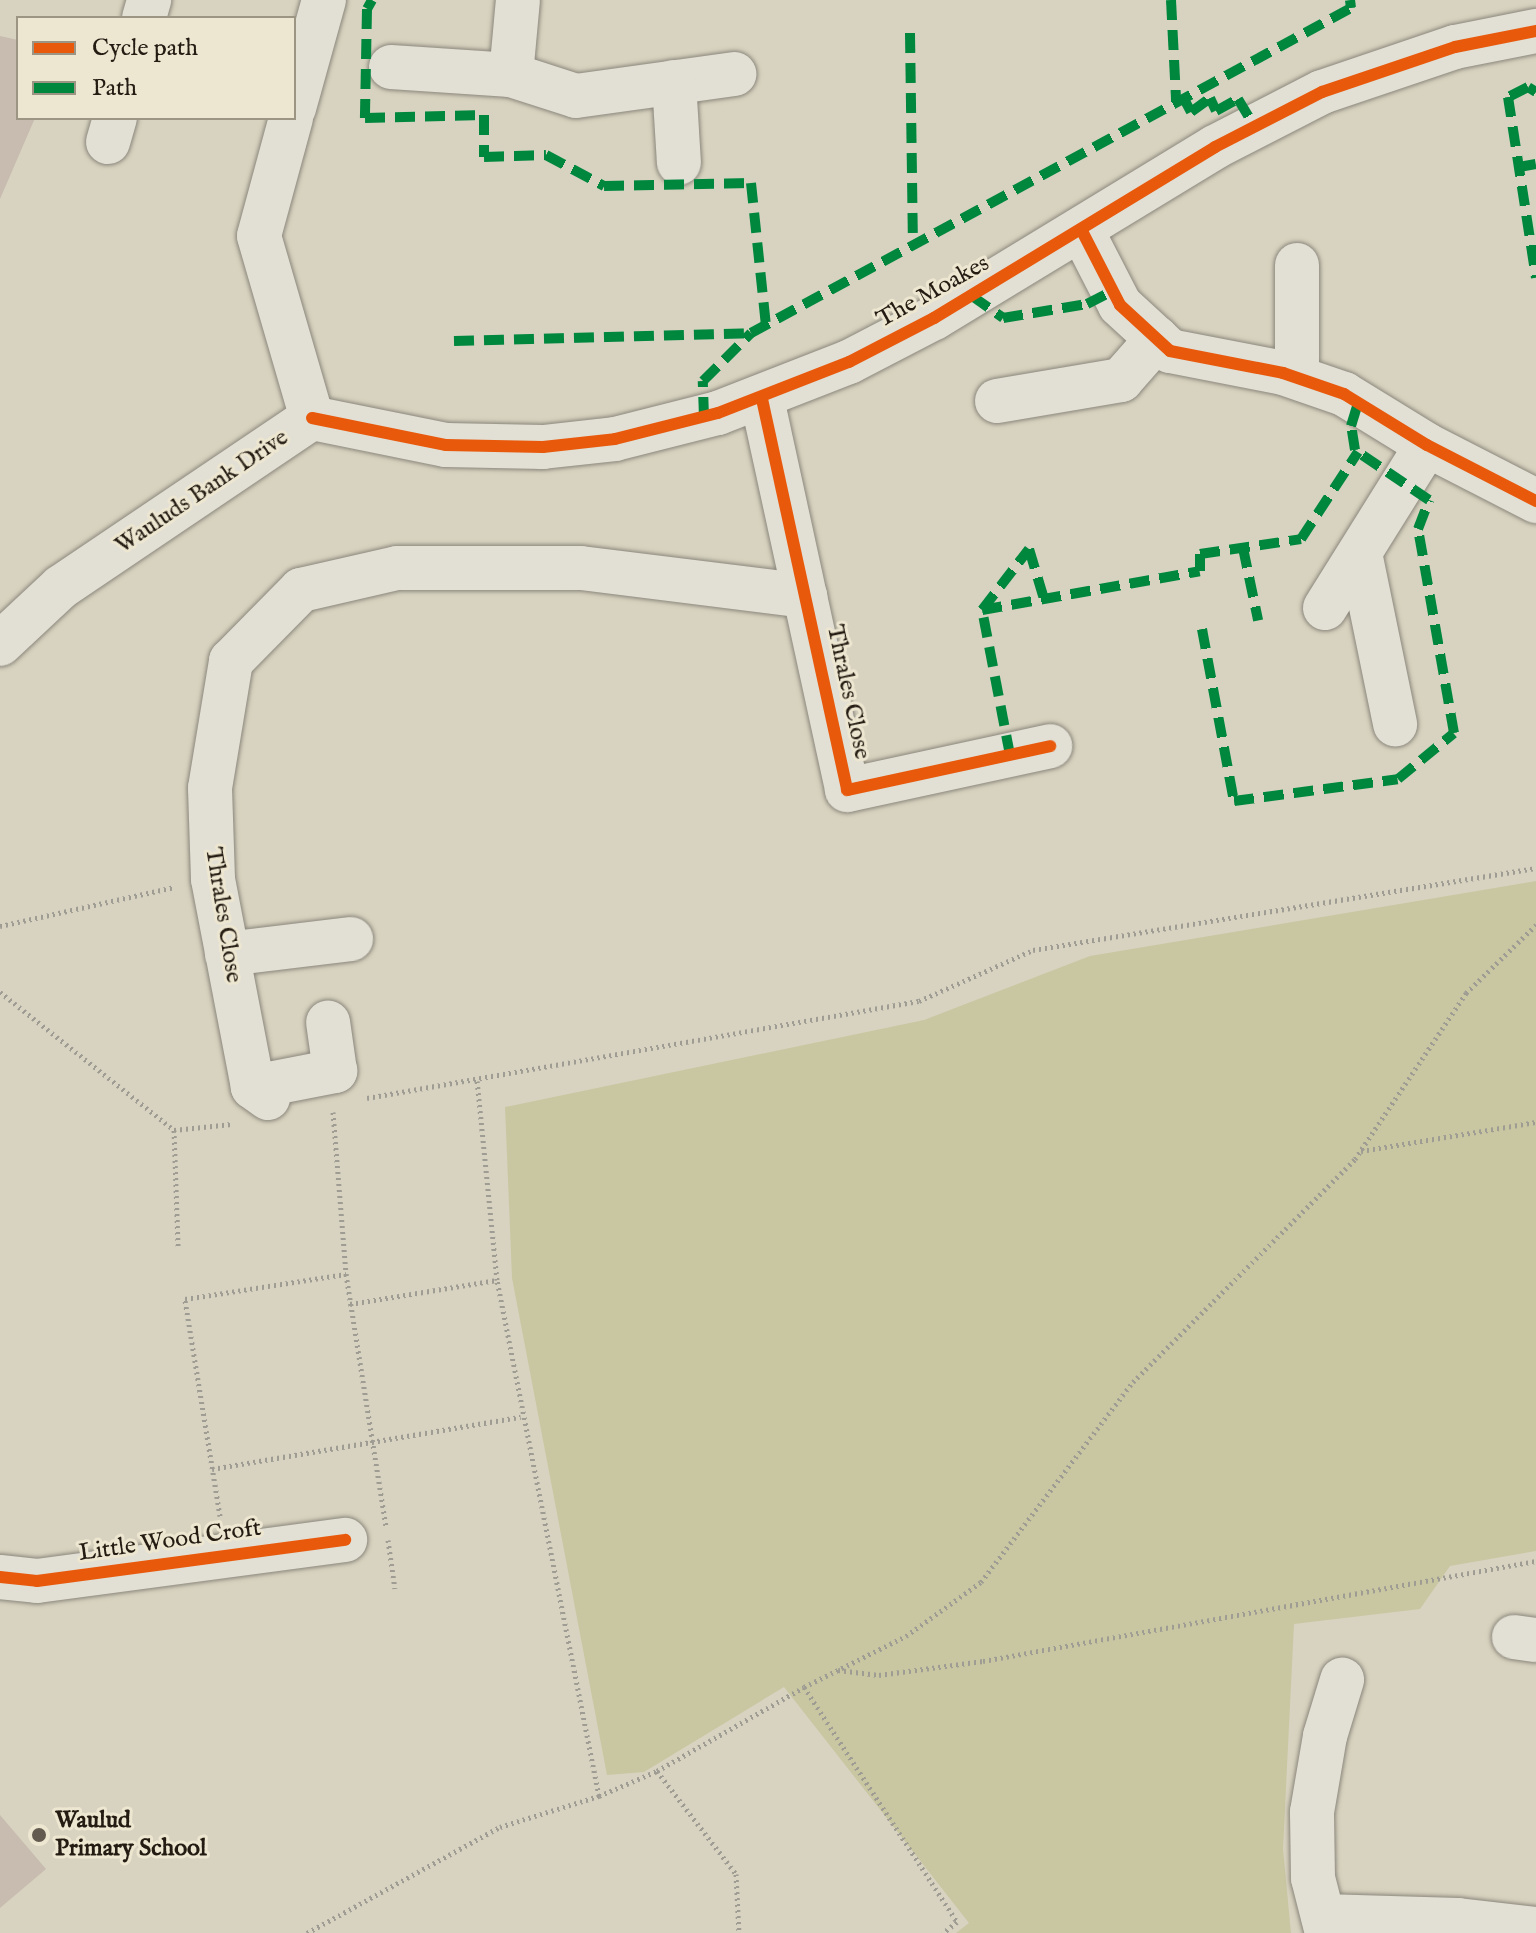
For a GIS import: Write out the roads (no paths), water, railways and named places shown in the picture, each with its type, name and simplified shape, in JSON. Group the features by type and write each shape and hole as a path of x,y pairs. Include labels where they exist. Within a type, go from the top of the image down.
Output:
{"street":[{"path":"296,101 324,0"},
{"path":"511,75 518,0"},
{"name":"The Moakes","path":"312,418 446,445 543,447 615,439 762,399 934,318 1082,231 1215,147 1322,92 1455,47 1536,31"},
{"path":"391,67 511,75 576,96 734,74"},
{"path":"674,82 679,163"},
{"name":"Wauluds Bank Drive","path":"0,644 61,587 312,418 259,236 290,120"},
{"path":"1082,231 1120,305 1170,351 1297,377 1344,394 1427,445 1536,501"},
{"path":"1297,265 1297,377"},
{"path":"997,401 1121,380 1157,339"},
{"name":"Thrales Close","path":"762,399 847,790 1050,746"},
{"path":"1325,608 1427,445"},
{"path":"1360,553 1395,724"},
{"name":"Thrales Close","path":"328,1022 335,1071 261,1093 227,954 213,879 210,788 231,661 301,590 397,568 581,568 805,596"},
{"path":"227,954 351,939"},
{"name":"Little Wood Croft","path":"0,1577 37,1581 345,1540"},
{"path":"1342,1680 1325,1736 1312,1812 1313,1878 1325,1925 1458,1920 1536,1929"}],"place":[{"name":"Waulud Primary School","path":"39,1835"}]}
